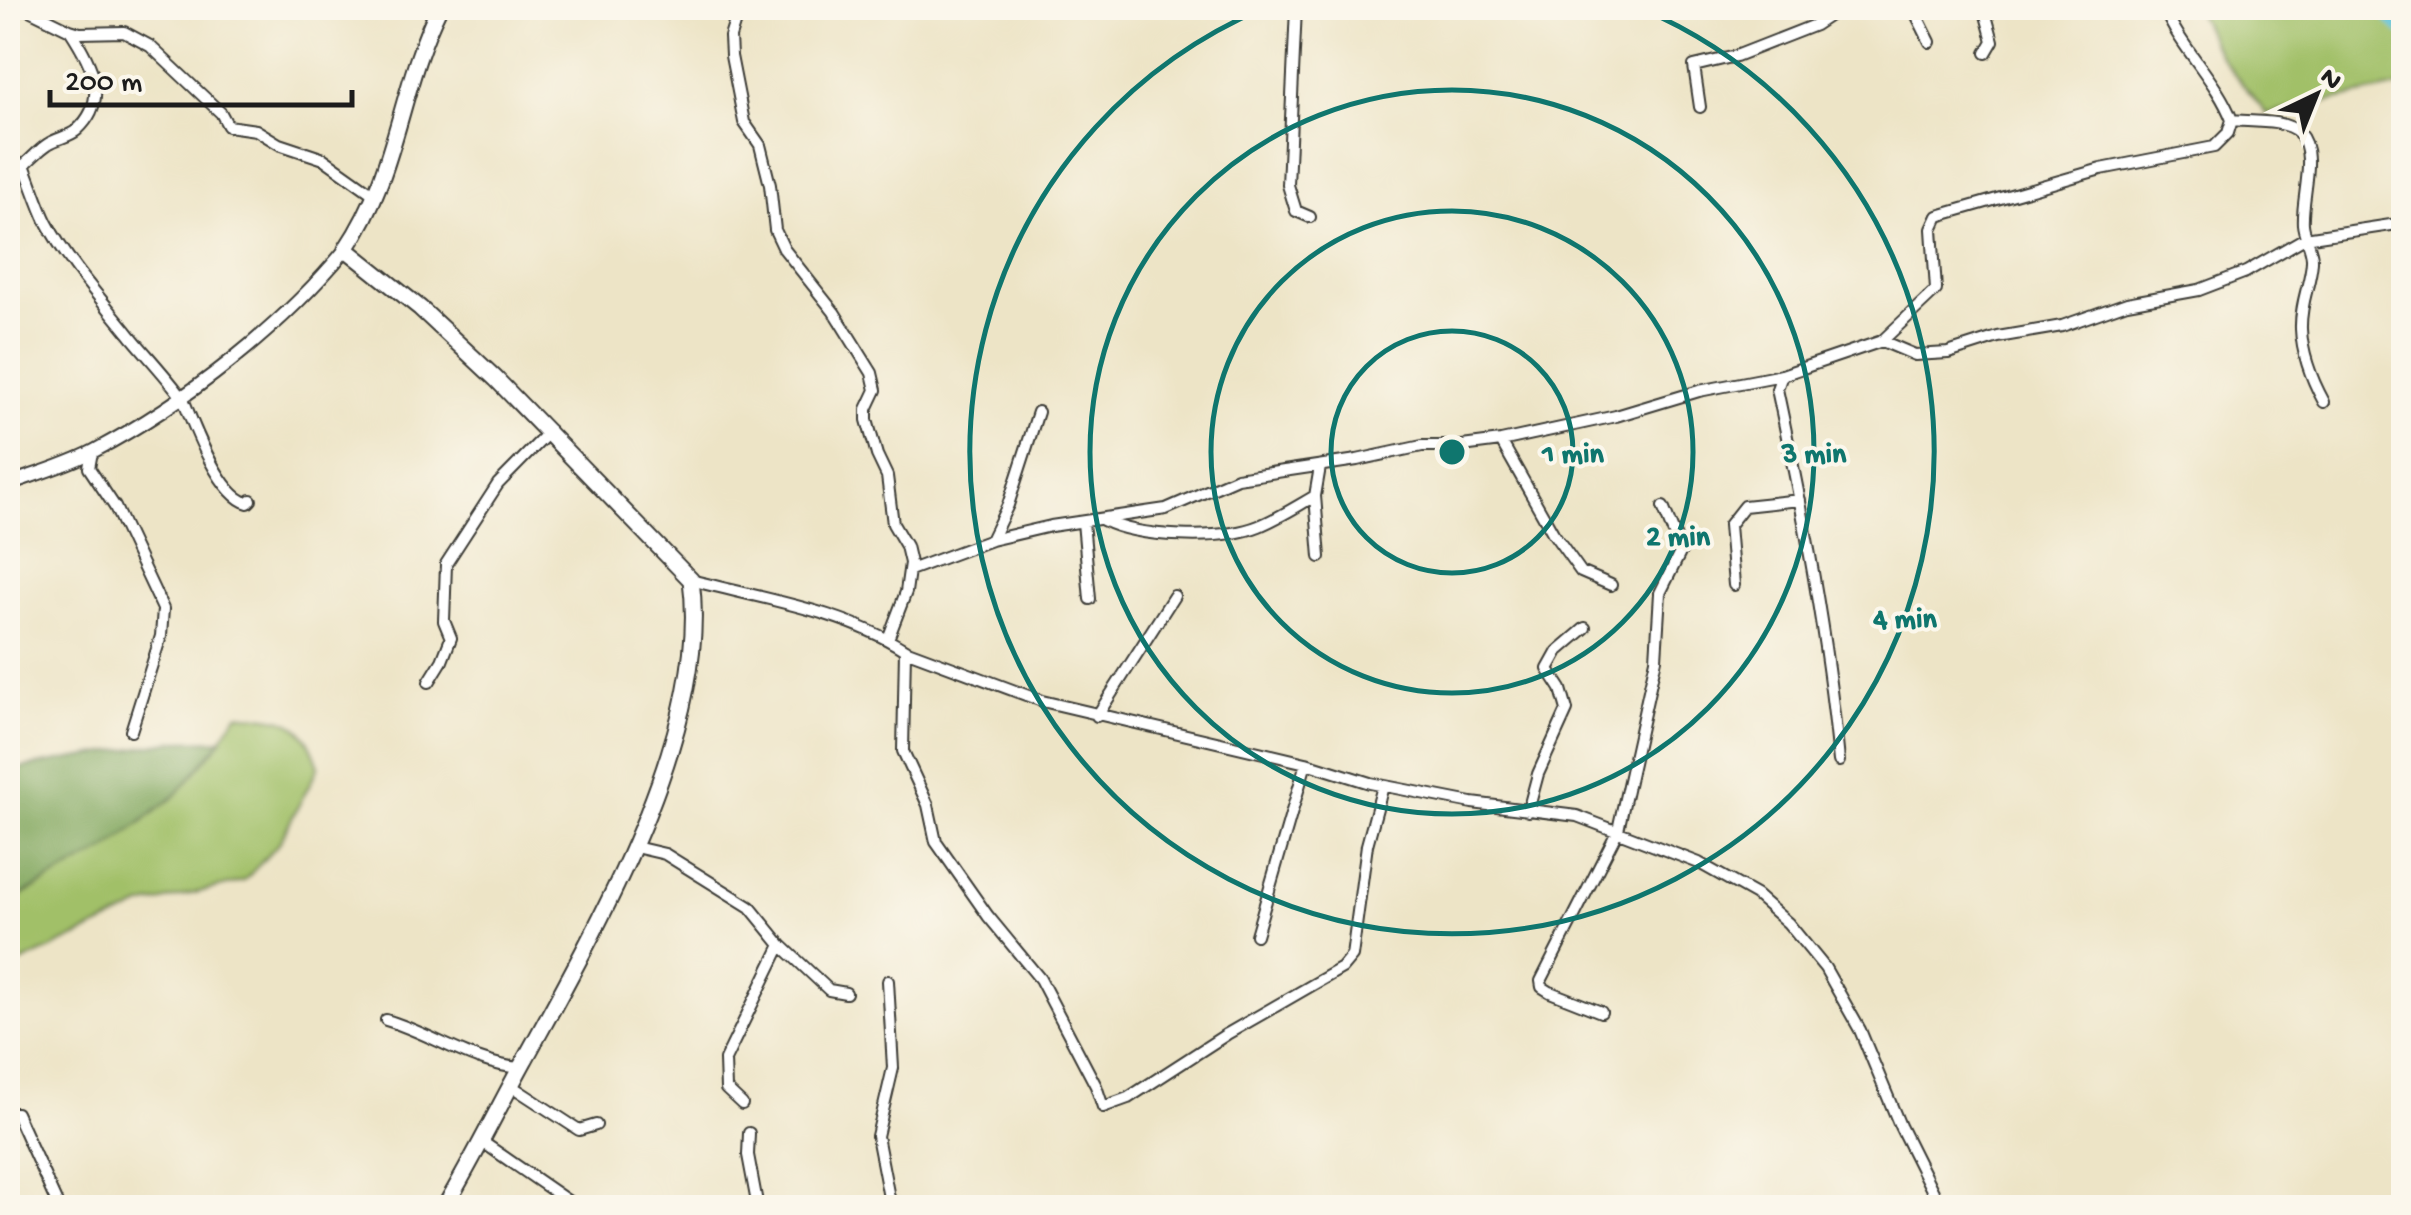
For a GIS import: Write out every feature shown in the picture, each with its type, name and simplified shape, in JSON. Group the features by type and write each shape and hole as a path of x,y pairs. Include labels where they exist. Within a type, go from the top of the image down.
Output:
{"main road":[{"path":"439,8 418,60 376,197 346,248 420,308 550,431 692,580 696,609 682,698 664,767 635,847 512,1087 444,1208"}],"street":[{"path":"25,8 80,33 124,32 150,46 222,113 228,126 256,130 279,144 324,159 376,197"},
{"path":"739,8 730,37 731,56 744,122 760,145 775,230 784,249 834,312 872,373 876,390 867,409 867,420 888,476 893,524 906,546 910,570 888,638"},
{"path":"1296,8 1288,185 1296,211 1310,216"},
{"path":"1700,107 1694,66 1736,56 1816,25 1833,13 1833,8"},
{"path":"1913,8 1930,42"},
{"path":"1984,8 1994,41 1986,53"},
{"path":"910,570 991,540 1181,504 1237,478 1320,467 1422,446 1501,441 1616,416 1700,391 1782,375 1882,341 1936,290 1932,229 1938,216 2102,169 2214,148 2228,133 2232,120 2226,106 2176,36 2164,8"},
{"path":"8,167 24,165 48,144 75,132 97,99 96,80 70,30"},
{"path":"2232,120 2285,126 2300,134 2308,156 2303,200 2312,265 2302,304 2301,332 2313,383 2324,402"},
{"path":"24,165 48,224 120,323 182,395 192,423 223,481 237,500 251,500"},
{"path":"1882,341 1916,356 1948,353 1998,337 2062,326 2127,304 2199,290 2246,272 2306,238 2404,222"},
{"path":"8,484 92,452 182,395 271,326 314,287 346,248"},
{"path":"1782,375 1777,389 1800,500 1839,761"},
{"path":"991,540 1008,505 1038,412"},
{"path":"429,682 451,638 444,622 446,564 498,484 550,431"},
{"path":"1501,441 1553,533 1581,572 1611,585"},
{"path":"92,452 89,468 115,507 162,609 161,636 132,732"},
{"path":"1320,467 1315,496 1320,557"},
{"path":"1102,520 1146,534 1216,534 1254,528 1315,496"},
{"path":"1734,584 1730,524 1744,506 1800,500"},
{"path":"1601,1012 1550,992 1542,987 1541,981 1618,830 1656,658 1660,592 1681,552 1664,507"},
{"path":"1083,522 1090,599"},
{"path":"692,580 790,605 888,638 905,650 1042,701 1306,763 1384,786 1568,814 1699,863 1744,888 1800,935 1840,990 1900,1126 1942,1208"},
{"path":"1097,716 1174,596"},
{"path":"1528,810 1538,774 1567,710 1562,689 1548,669 1558,651 1585,628"},
{"path":"905,650 903,752 928,805 936,842 988,916 1040,979 1103,1107 1128,1098 1227,1034 1342,968 1352,956 1367,845 1384,786"},
{"path":"1256,935 1306,763"},
{"path":"635,847 664,854 750,907 781,945 829,990 846,993"},
{"path":"742,1104 726,1090 725,1060 781,945"},
{"path":"888,981 893,1068 877,1136 891,1208"},
{"path":"386,1020 416,1029 495,1066 520,1068"},
{"path":"512,1087 580,1130 596,1125"},
{"path":"8,1113 16,1113 58,1208"},
{"path":"749,1133 748,1155 758,1208"},
{"path":"481,1141 578,1208"}],"green space":[{"path":"2195,8 2403,8 2403,86 2267,114 2220,56"},
{"path":"237,714 280,719 299,728 319,766 279,843 244,881 142,906 8,969 8,903 107,846 165,802 215,747"},
{"path":"222,740 176,795 107,849 8,902 8,835 18,768 175,741"}],"waterway":[{"path":"2385,8 2404,28"}]}
